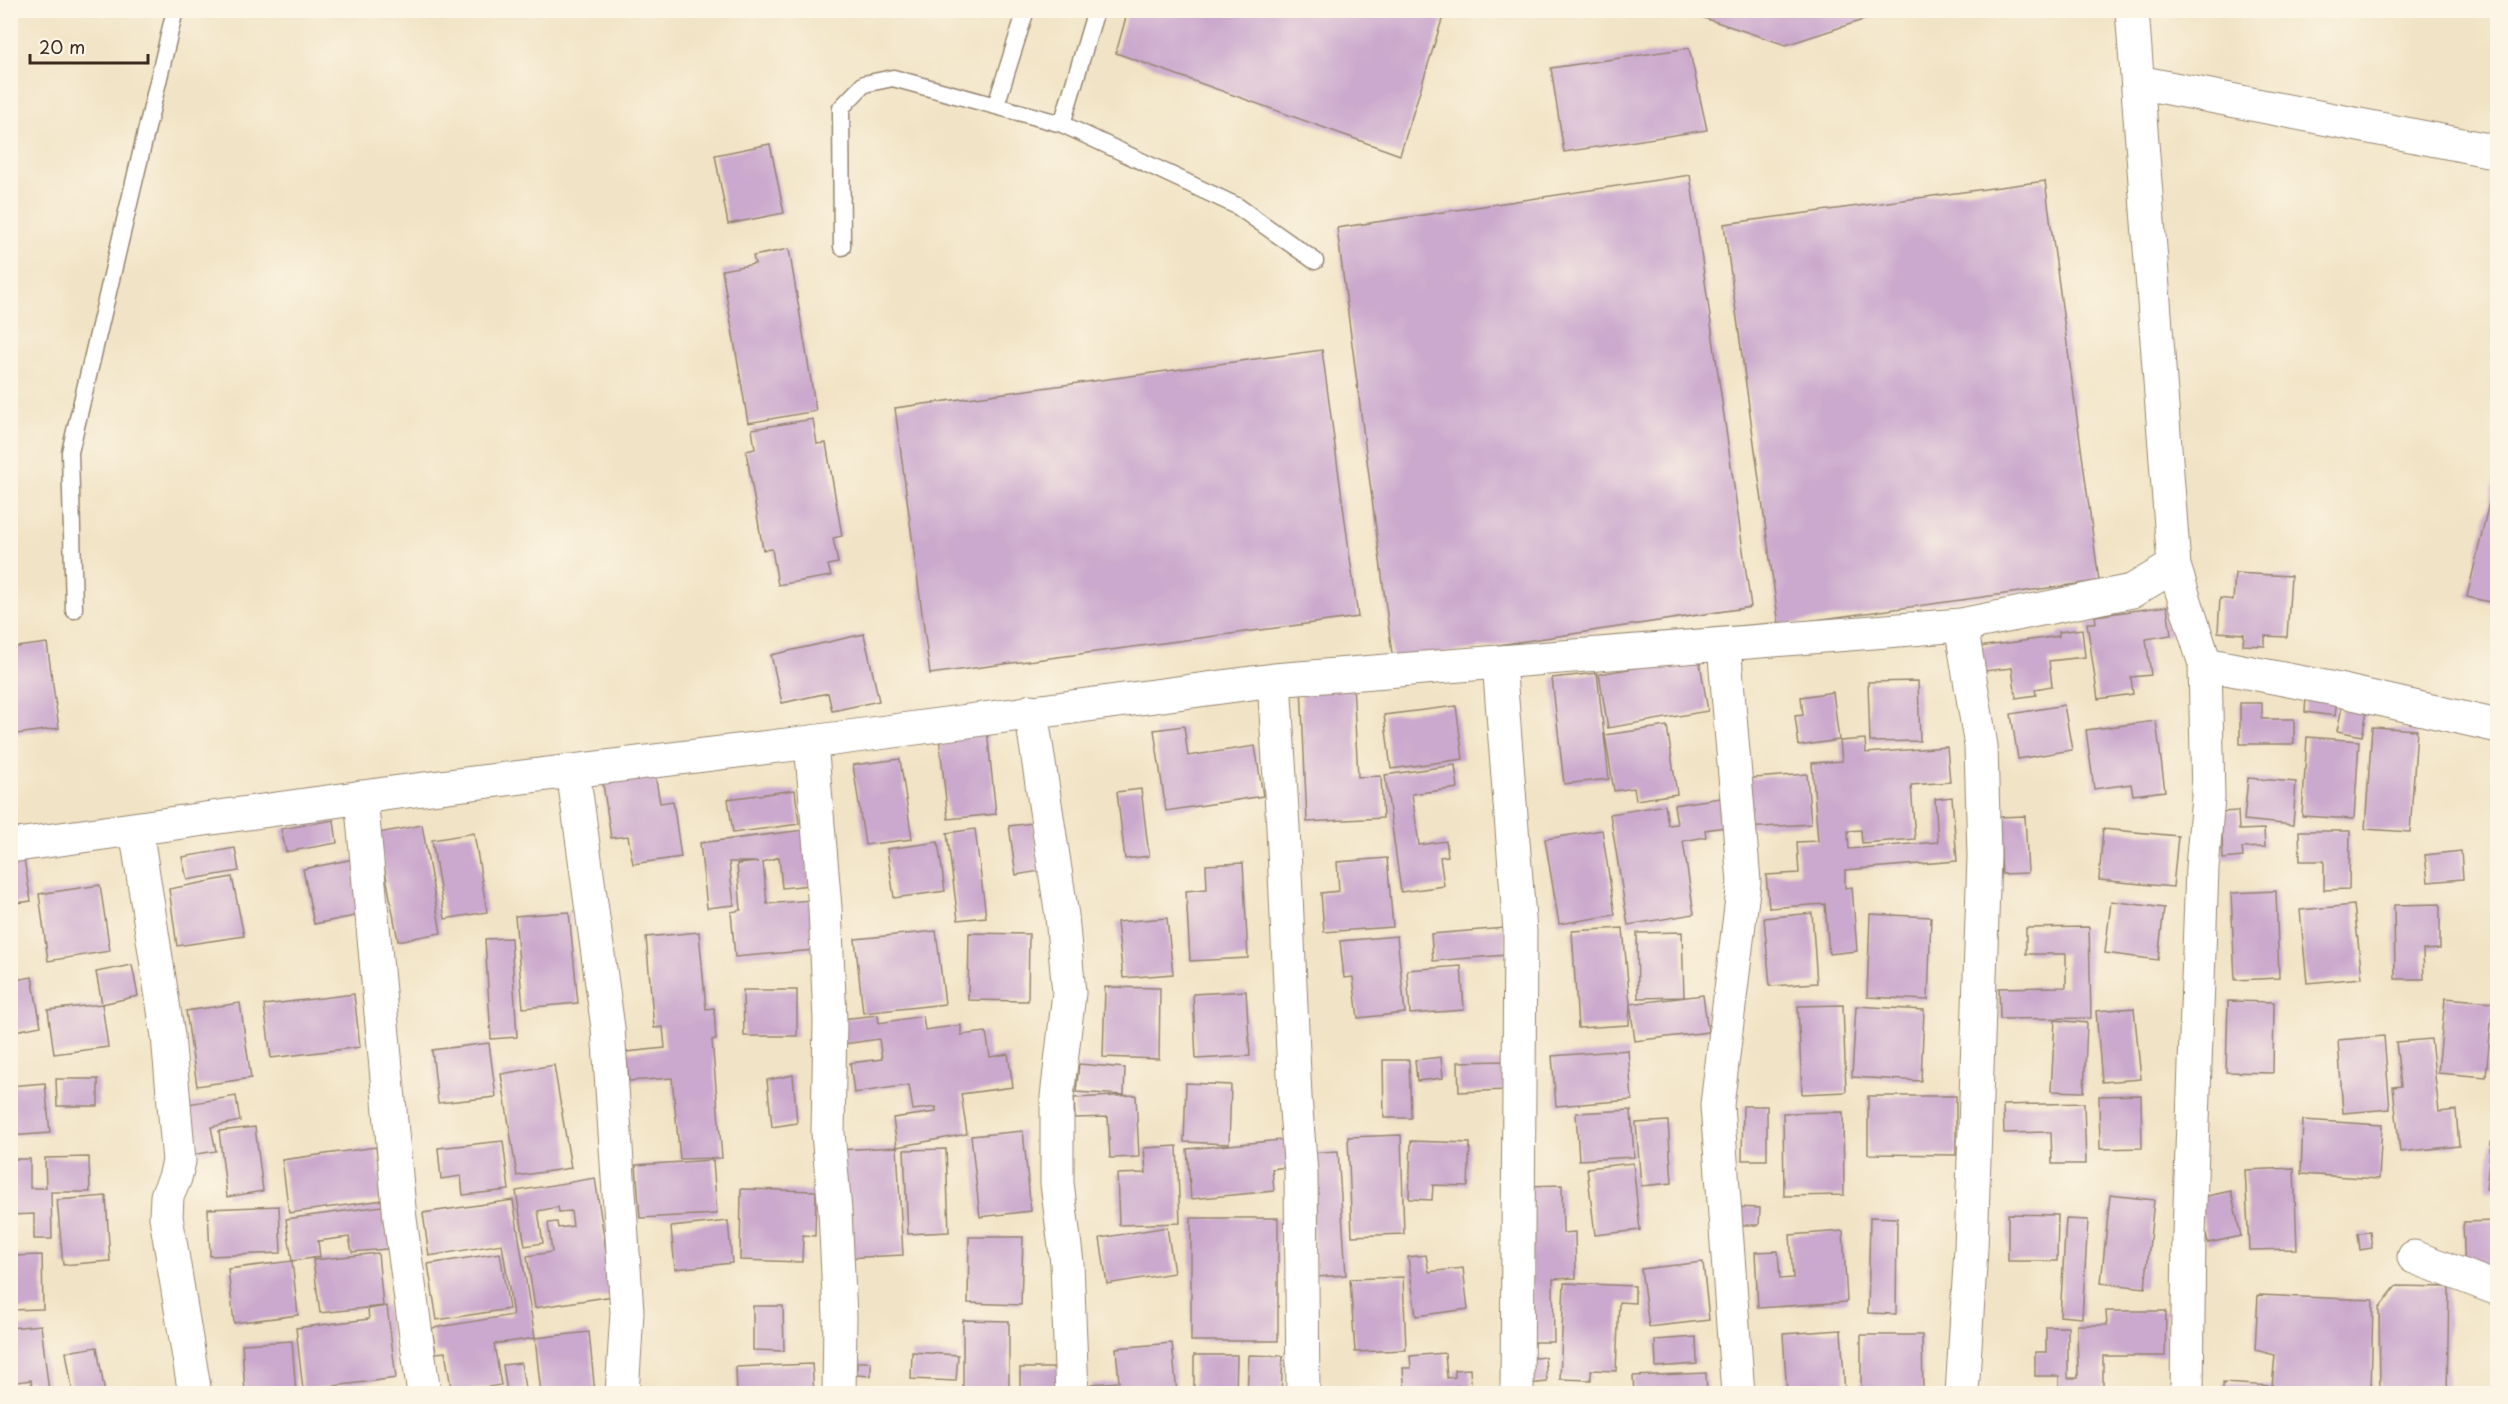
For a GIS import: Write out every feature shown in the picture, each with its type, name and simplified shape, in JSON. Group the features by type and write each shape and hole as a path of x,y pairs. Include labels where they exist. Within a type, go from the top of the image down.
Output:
{"street":[{"path":"2132,10 2174,566 2205,664 2208,797 2202,868 2189,1234 2187,1394"},
{"path":"2138,82 2498,152"},
{"path":"10,846 362,797 811,742 1274,680 1961,625 2132,591 2174,566"},
{"path":"1961,625 1981,746 1984,856 1971,1249 1962,1394"},
{"path":"1724,645 1744,882 1717,1105 1738,1394"},
{"path":"1499,662 1520,931 1517,1394"},
{"path":"2205,664 2330,688 2498,726"},
{"path":"1274,680 1293,1062 1301,1173 1303,1394"},
{"path":"1031,711 1062,916 1069,993 1057,1097 1057,1183 1067,1263 1072,1394"},
{"path":"811,742 825,908 829,998 828,1133 836,1211 839,1394"},
{"path":"573,771 608,1028 627,1312 622,1394"},
{"path":"362,797 400,1219 424,1394"},
{"path":"136,829 168,1036 179,1161 167,1196 166,1217 195,1394"},
{"path":"2414,1257 2498,1289"}],"lane":[{"path":"74,610 70,452 175,10"},
{"path":"996,105 1026,10"},
{"path":"1062,123 1096,10"},
{"path":"842,247 841,108 864,84 893,78 1062,123 1237,206 1315,261"}],"building":[{"path":"1128,10 1445,10 1400,155 1116,53"},
{"path":"1680,10 1891,10 1891,11 1786,45"},
{"path":"1689,48 1707,130 1564,152 1551,68"},
{"path":"770,144 784,213 728,224 715,155"},
{"path":"1690,175 1751,607 1393,661 1337,228"},
{"path":"2045,181 2099,581 1779,625 1724,224"},
{"path":"789,249 816,411 748,423 722,270 755,264 753,256"},
{"path":"1322,350 1358,617 930,674 895,408"},
{"path":"813,419 817,444 826,443 842,536 833,538 838,563 828,565 831,576 778,585 772,549 763,550 746,451 755,449 752,429"},
{"path":"2498,464 2498,604 2467,597"},
{"path":"2235,573 2291,576 2287,637 2265,636 2265,646 2243,645 2244,634 2218,632 2220,598 2233,600"},
{"path":"2167,606 2171,635 2146,639 2151,675 2131,677 2133,694 2098,699 2087,623 2096,623 2095,616"},
{"path":"2082,629 2085,657 2049,661 2052,686 2035,689 2036,695 2016,698 2012,668 1974,672 1971,648 2059,636 2059,632"},
{"path":"864,634 879,701 832,711 828,693 782,703 771,655"},
{"path":"47,643 59,728 10,735 10,648"},
{"path":"1699,657 1708,711 1608,728 1599,674"},
{"path":"1597,673 1609,779 1564,784 1552,678"},
{"path":"1918,681 1920,741 1870,742 1868,682"},
{"path":"1353,684 1358,777 1381,776 1383,818 1307,822 1301,686"},
{"path":"1833,692 1839,740 1799,746 1795,716 1803,715 1801,697"},
{"path":"2306,697 2337,700 2335,716 2305,712"},
{"path":"2240,703 2262,703 2262,719 2294,719 2294,744 2240,744"},
{"path":"2064,705 2072,750 2018,759 2011,714"},
{"path":"1456,706 1463,759 1391,769 1384,715"},
{"path":"2342,707 2367,712 2362,736 2337,731"},
{"path":"2156,721 2165,791 2133,795 2131,784 2094,789 2086,730"},
{"path":"1184,726 1188,756 1255,746 1263,796 1166,811 1154,730"},
{"path":"1667,726 1677,794 1636,800 1634,788 1614,791 1605,735"},
{"path":"2372,727 2417,730 2410,832 2365,829"},
{"path":"987,730 996,814 948,819 939,736"},
{"path":"2307,737 2359,741 2354,819 2302,816"},
{"path":"1865,739 1866,753 1947,747 1950,782 1911,785 1915,839 1862,843 1861,830 1848,831 1849,849 1938,842 1935,799 1952,797 1957,861 1845,870 1845,888 1852,887 1857,951 1829,954 1825,904 1769,908 1766,875 1799,873 1797,842 1818,841 1812,763 1842,761 1840,741"},
{"path":"900,759 912,839 865,845 853,765"},
{"path":"1455,765 1458,788 1412,794 1419,845 1446,841 1448,856 1440,857 1444,886 1401,892 1385,775"},
{"path":"654,769 660,803 673,801 681,857 633,864 628,836 611,838 602,777"},
{"path":"1807,774 1811,824 1746,828 1742,779"},
{"path":"2248,778 2296,782 2293,825 2244,820"},
{"path":"1141,789 1149,856 1125,859 1117,792"},
{"path":"795,790 799,824 733,833 728,799"},
{"path":"1720,798 1725,827 1705,830 1706,837 1683,841 1694,914 1628,925 1610,814 1665,805 1668,825 1677,824 1674,805"},
{"path":"2238,811 2239,830 2264,829 2265,847 2242,848 2243,857 2223,859 2221,812"},
{"path":"2025,816 2028,873 2002,874 1999,817"},
{"path":"334,820 337,843 286,852 281,829"},
{"path":"1033,823 1040,871 1016,875 1009,826"},
{"path":"422,825 441,933 398,941 378,833"},
{"path":"975,829 986,917 958,920 947,833"},
{"path":"2103,829 2178,836 2173,887 2099,880"},
{"path":"804,830 810,885 782,888 779,857 763,862 767,904 811,900 815,950 735,957 731,912 741,910 737,864 758,862 729,862 734,905 707,908 700,843"},
{"path":"1602,830 1615,915 1559,924 1545,839"},
{"path":"2299,831 2350,831 2349,889 2324,890 2324,861 2300,861"},
{"path":"474,833 487,912 445,919 432,840"},
{"path":"938,842 945,891 894,898 887,849"},
{"path":"235,848 239,871 187,880 182,857"},
{"path":"2461,851 2463,879 2428,882 2425,855"},
{"path":"23,853 31,901 10,904 10,855"},
{"path":"1387,858 1393,927 1324,932 1321,893 1339,891 1337,862"},
{"path":"354,859 365,914 314,924 303,869"},
{"path":"1243,863 1248,958 1190,961 1186,891 1207,889 1206,865"},
{"path":"232,877 244,936 177,946 169,889"},
{"path":"100,885 110,951 48,961 39,894"},
{"path":"2276,891 2279,978 2235,980 2231,893"},
{"path":"2111,901 2164,908 2158,960 2105,953"},
{"path":"2440,904 2440,949 2423,950 2424,979 2395,979 2394,905"},
{"path":"2354,905 2362,978 2307,983 2300,910"},
{"path":"569,912 578,1003 523,1008 515,916"},
{"path":"1812,913 1817,983 1770,986 1764,918"},
{"path":"1870,914 1931,917 1928,1000 1867,997"},
{"path":"1167,918 1173,974 1123,978 1117,922"},
{"path":"2089,927 2091,1018 2000,1019 1999,988 2066,987 2066,954 2026,954 2026,928"},
{"path":"1505,928 1506,955 1433,961 1431,934"},
{"path":"1623,928 1630,1004 1629,1025 1578,1028 1572,931"},
{"path":"936,931 945,1004 863,1013 855,939"},
{"path":"699,932 706,1009 714,1008 716,1040 712,1040 722,1158 680,1159 672,1078 629,1081 626,1052 665,1048 663,1027 654,1028 646,937"},
{"path":"1682,932 1684,997 1638,998 1637,933"},
{"path":"969,933 1029,934 1028,1001 968,1000"},
{"path":"1397,936 1405,1013 1358,1018 1353,977 1344,978 1340,941"},
{"path":"511,938 517,1037 491,1039 485,939"},
{"path":"10,942 15,963 10,963"},
{"path":"132,965 138,996 102,1004 96,972"},
{"path":"1461,966 1464,1010 1410,1014 1407,970"},
{"path":"32,977 41,1026 10,1032 10,981"},
{"path":"1105,987 1160,988 1159,1059 1103,1057"},
{"path":"743,990 797,990 797,1036 744,1036"},
{"path":"1246,991 1250,1056 1196,1059 1193,994"},
{"path":"354,994 360,1047 271,1058 264,1005"},
{"path":"1703,995 1708,1032 1635,1041 1630,1004"},
{"path":"2445,998 2493,1002 2486,1077 2438,1073"},
{"path":"2228,1001 2274,1002 2273,1073 2226,1072"},
{"path":"240,1003 251,1078 197,1086 186,1011"},
{"path":"102,1004 108,1047 54,1054 48,1010"},
{"path":"1843,1005 1846,1092 1802,1094 1798,1006"},
{"path":"1856,1006 1924,1010 1921,1081 1852,1077"},
{"path":"2134,1008 2141,1079 2102,1082 2096,1011"},
{"path":"878,1015 879,1023 923,1016 925,1030 961,1025 961,1035 986,1032 990,1057 1008,1054 1013,1087 961,1094 967,1134 897,1147 893,1118 936,1112 936,1107 913,1110 909,1085 854,1093 850,1063 882,1059 879,1039 844,1044 841,1019"},
{"path":"2055,1020 2087,1023 2084,1092 2051,1091"},
{"path":"2384,1036 2390,1109 2343,1113 2338,1040"},
{"path":"2431,1039 2439,1112 2456,1110 2459,1146 2400,1152 2393,1087 2401,1086 2396,1042"},
{"path":"489,1043 496,1097 438,1103 432,1050"},
{"path":"1628,1050 1632,1100 1556,1106 1552,1056"},
{"path":"1441,1057 1443,1078 1417,1081 1415,1060"},
{"path":"1383,1060 1409,1060 1411,1118 1384,1118"},
{"path":"1505,1061 1506,1090 1459,1092 1458,1062"},
{"path":"1079,1064 1125,1068 1124,1095 1076,1092"},
{"path":"554,1065 571,1168 517,1176 501,1074"},
{"path":"793,1075 797,1123 772,1127 767,1080"},
{"path":"56,1079 98,1079 98,1106 57,1106"},
{"path":"45,1083 50,1133 10,1136 10,1086"},
{"path":"1186,1083 1231,1085 1229,1144 1184,1142"},
{"path":"1136,1095 1139,1157 1110,1158 1108,1117 1075,1118 1074,1098"},
{"path":"2141,1095 2142,1148 2100,1149 2099,1096"},
{"path":"236,1096 240,1121 211,1127 216,1151 191,1155 182,1105"},
{"path":"1868,1096 1956,1096 1956,1155 1868,1154"},
{"path":"2084,1103 2086,1164 2052,1164 2051,1132 2004,1133 2003,1105"},
{"path":"1743,1106 1767,1106 1767,1160 1742,1160"},
{"path":"1631,1110 1634,1157 1579,1160 1576,1113"},
{"path":"1843,1112 1844,1195 1784,1196 1783,1113"},
{"path":"2303,1120 2382,1125 2379,1179 2301,1174"},
{"path":"1668,1121 1672,1183 1641,1186 1636,1123"},
{"path":"255,1127 263,1191 227,1197 219,1131"},
{"path":"1023,1131 1031,1211 980,1217 971,1136"},
{"path":"1401,1135 1404,1234 1352,1236 1348,1137"},
{"path":"1291,1139 1294,1166 1272,1169 1274,1191 1191,1199 1187,1149"},
{"path":"503,1141 509,1190 463,1195 461,1176 441,1179 438,1148"},
{"path":"1411,1141 1470,1143 1468,1186 1433,1185 1432,1200 1409,1199"},
{"path":"2491,1142 2498,1143 2498,1190 2486,1189"},
{"path":"1177,1146 1180,1223 1119,1225 1117,1174 1146,1173 1144,1148"},
{"path":"376,1147 383,1200 289,1213 282,1160"},
{"path":"897,1147 903,1255 844,1258 837,1150"},
{"path":"946,1149 949,1232 908,1234 904,1150"},
{"path":"1338,1151 1346,1275 1316,1277 1307,1153"},
{"path":"89,1157 90,1192 51,1192 52,1239 34,1239 34,1214 10,1215 10,1159 30,1159 30,1188 46,1188 45,1158"},
{"path":"713,1160 717,1214 640,1218 636,1165"},
{"path":"1633,1163 1640,1230 1595,1235 1587,1168"},
{"path":"2294,1168 2297,1249 2249,1250 2245,1170"},
{"path":"595,1178 613,1296 535,1308 527,1256 552,1252 548,1223 557,1222 558,1228 573,1226 571,1211 559,1212 558,1207 538,1211 543,1243 525,1246 516,1191"},
{"path":"1562,1185 1563,1233 1575,1232 1576,1278 1553,1279 1554,1342 1532,1342 1528,1186"},
{"path":"741,1189 816,1191 815,1236 803,1235 802,1262 740,1260"},
{"path":"2231,1191 2241,1236 2208,1243 2198,1198"},
{"path":"2110,1195 2154,1200 2145,1288 2101,1283"},
{"path":"106,1196 110,1261 63,1265 57,1200"},
{"path":"513,1200 535,1338 494,1344 501,1385 452,1393 445,1352 436,1353 432,1328 513,1315 502,1244 429,1256 423,1213"},
{"path":"279,1206 281,1253 210,1256 208,1209"},
{"path":"382,1206 385,1232 396,1231 398,1248 352,1252 349,1237 318,1241 320,1257 292,1261 286,1219"},
{"path":"1735,1207 1760,1208 1759,1225 1735,1225"},
{"path":"2008,1214 2058,1215 2057,1261 2008,1261"},
{"path":"1870,1217 1897,1218 1896,1314 1868,1313"},
{"path":"1191,1218 1278,1218 1278,1341 1191,1341"},
{"path":"2066,1219 2088,1220 2082,1318 2060,1316"},
{"path":"728,1221 732,1263 675,1269 671,1227"},
{"path":"2498,1221 2498,1273 2465,1274 2463,1222"},
{"path":"1167,1227 1174,1273 1107,1284 1100,1238"},
{"path":"1843,1231 1847,1302 1758,1308 1755,1252 1778,1251 1780,1279 1793,1278 1790,1235"},
{"path":"2370,1232 2372,1248 2360,1250 2358,1233"},
{"path":"969,1237 1023,1237 1021,1305 968,1303"},
{"path":"378,1253 383,1306 320,1313 313,1260"},
{"path":"500,1253 509,1309 437,1320 428,1264"},
{"path":"42,1255 43,1309 10,1310 10,1256"},
{"path":"1426,1255 1429,1272 1463,1268 1468,1309 1416,1316 1408,1257"},
{"path":"292,1261 298,1315 234,1323 228,1269"},
{"path":"1703,1262 1709,1320 1649,1327 1641,1269"},
{"path":"1403,1277 1406,1350 1355,1352 1350,1279"},
{"path":"1564,1283 1635,1286 1635,1303 1619,1302 1616,1371 1591,1370 1591,1380 1560,1379"},
{"path":"2396,1286 2449,1287 2447,1394 2380,1394 2379,1308"},
{"path":"2258,1295 2373,1300 2371,1394 2223,1394 2223,1383 2272,1386 2275,1355 2255,1350"},
{"path":"387,1306 396,1378 303,1390 296,1328 369,1319 368,1309"},
{"path":"753,1306 783,1306 784,1351 753,1350"},
{"path":"2106,1311 2166,1311 2165,1356 2103,1356 2103,1394 2046,1394 2046,1390 2059,1390 2059,1376 2035,1376 2035,1352 2046,1352 2046,1327 2068,1327 2068,1378 2078,1378 2077,1325 2107,1325"},
{"path":"963,1320 1009,1321 1009,1394 963,1394"},
{"path":"41,1325 49,1392 33,1393 31,1380 10,1383 10,1328"},
{"path":"1841,1330 1845,1394 1787,1394 1783,1334"},
{"path":"589,1332 595,1394 541,1394 535,1338"},
{"path":"1861,1335 1922,1335 1923,1393 1861,1393"},
{"path":"1696,1337 1697,1364 1656,1367 1655,1340"},
{"path":"292,1341 296,1394 245,1394 242,1344"},
{"path":"1172,1343 1177,1394 1092,1394 1091,1384 1119,1382 1116,1348"},
{"path":"97,1347 105,1394 73,1394 66,1352"},
{"path":"912,1352 958,1355 956,1381 911,1379"},
{"path":"1445,1353 1447,1378 1455,1377 1455,1370 1470,1369 1471,1386 1456,1386 1457,1394 1405,1394 1403,1368 1411,1368 1410,1356"},
{"path":"1194,1355 1237,1355 1236,1394 1194,1394"},
{"path":"1249,1355 1283,1356 1281,1394 1247,1394"},
{"path":"1545,1357 1547,1382 1528,1384 1526,1359"},
{"path":"857,1362 871,1362 871,1376 857,1375"},
{"path":"521,1363 525,1389 507,1392 503,1365"},
{"path":"812,1364 814,1393 737,1394 736,1367"},
{"path":"1020,1368 1058,1368 1058,1394 1020,1394"},
{"path":"1706,1373 1707,1394 1634,1394 1633,1376"},
{"path":"954,1390 955,1394 938,1394 938,1392"}]}
